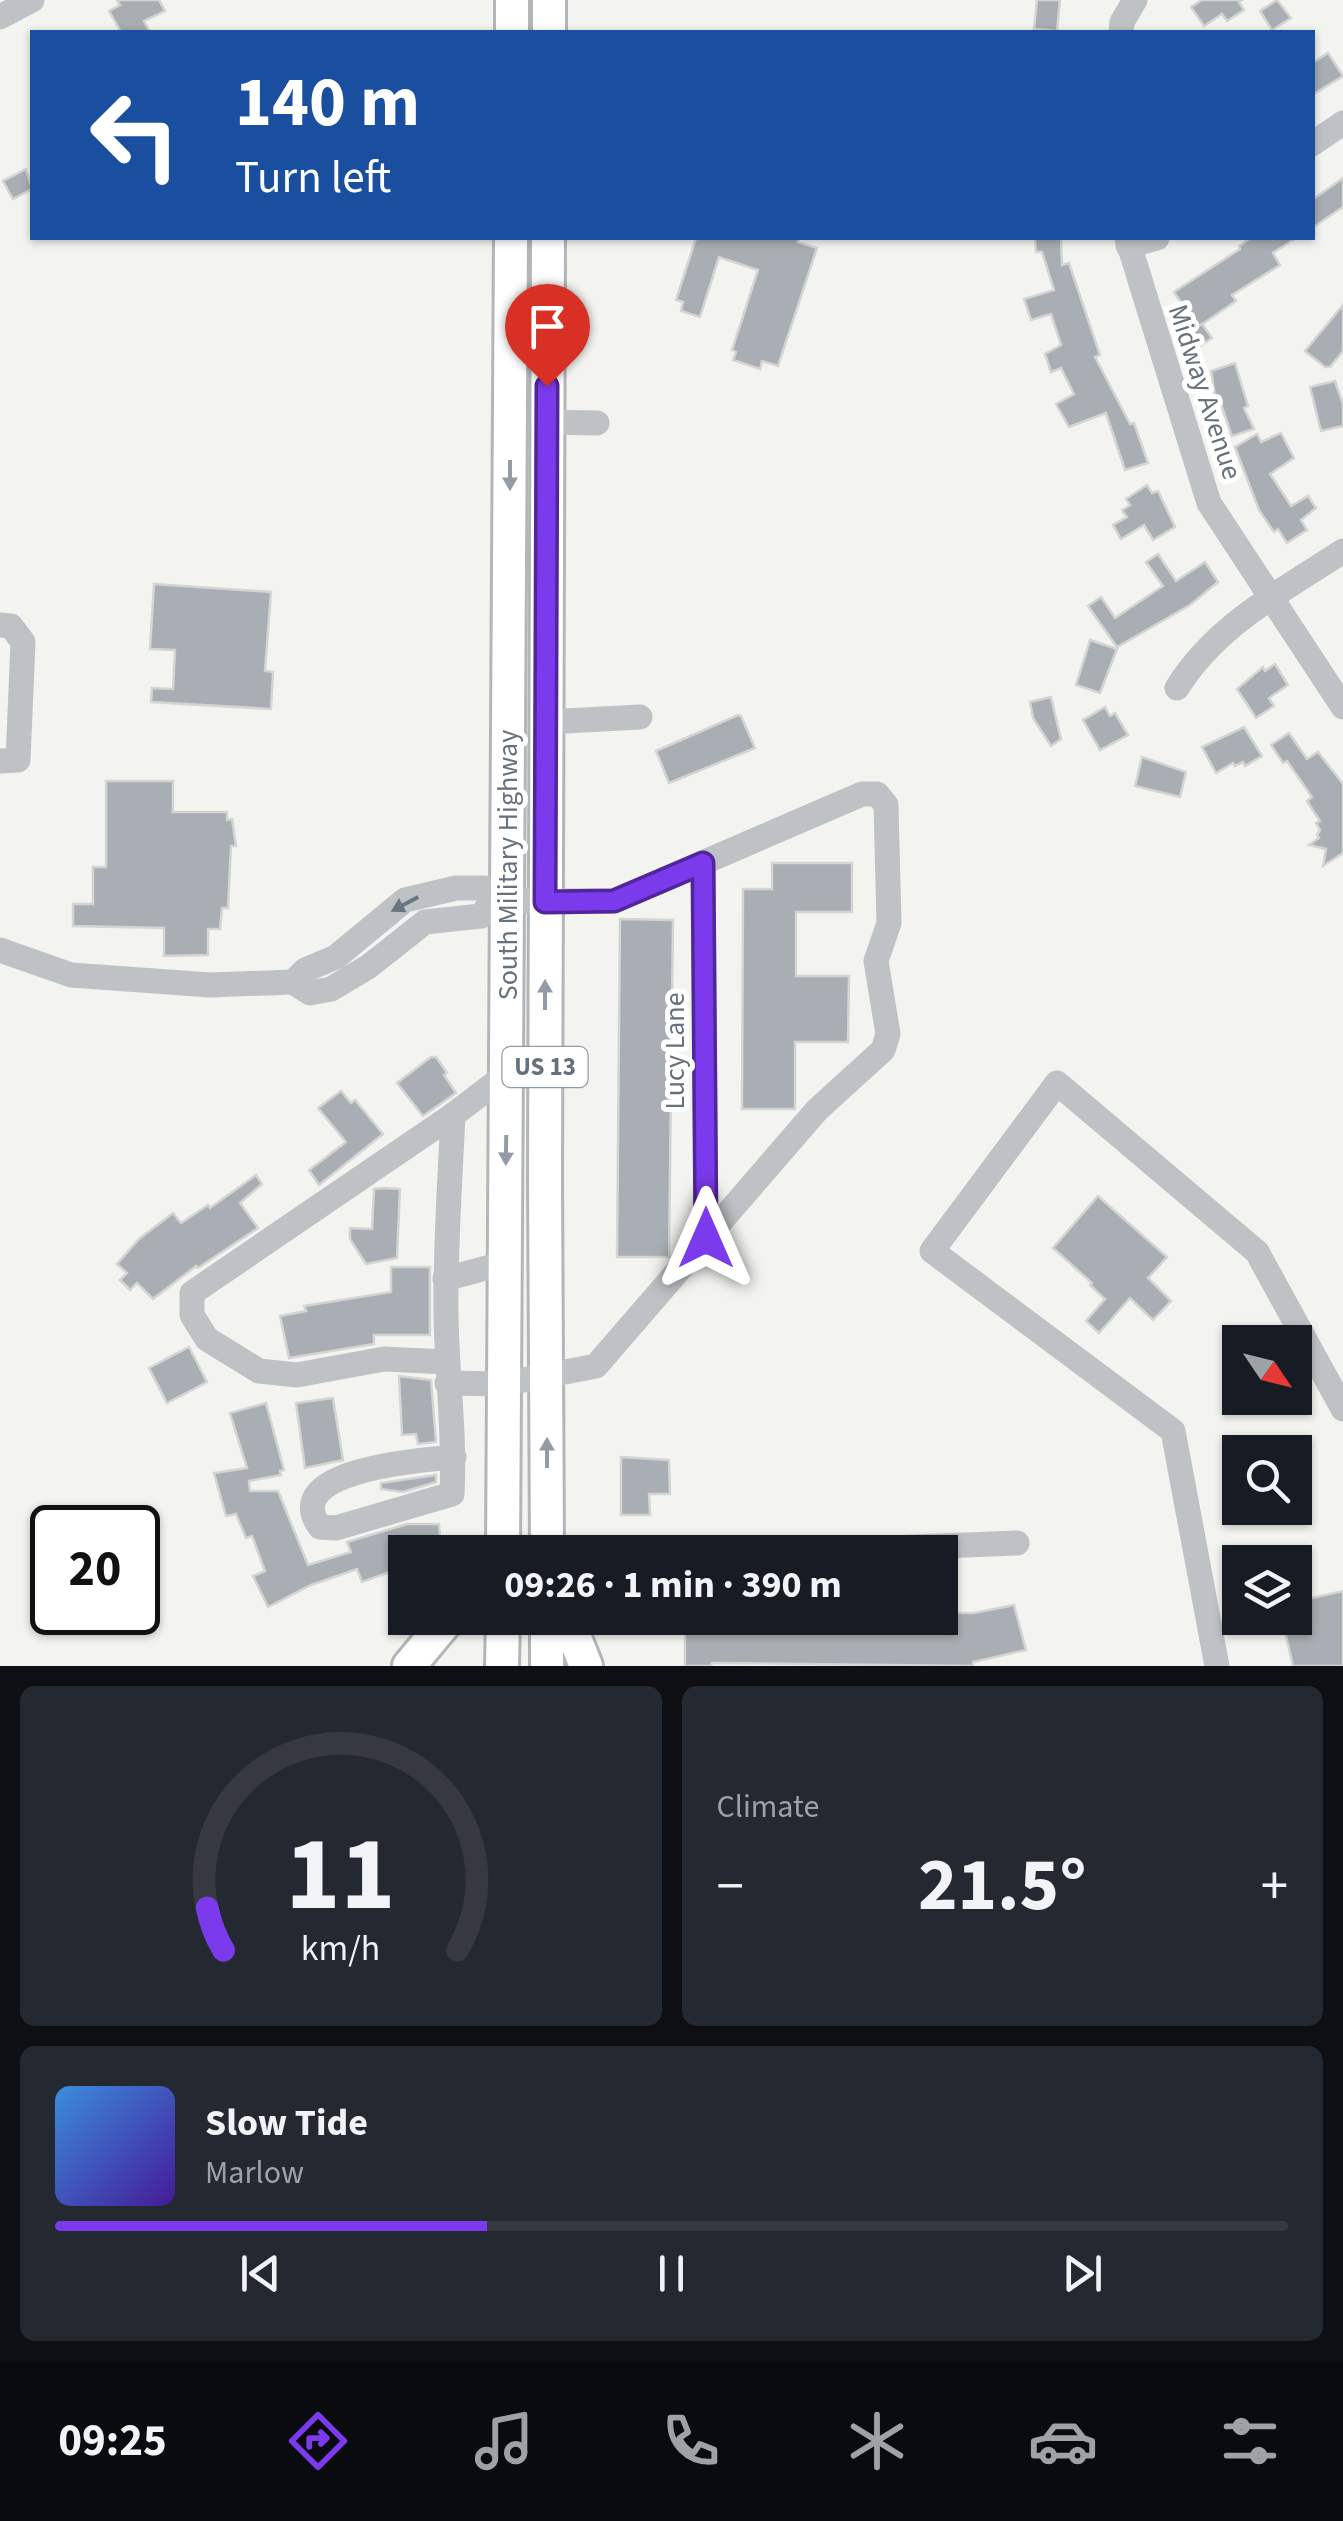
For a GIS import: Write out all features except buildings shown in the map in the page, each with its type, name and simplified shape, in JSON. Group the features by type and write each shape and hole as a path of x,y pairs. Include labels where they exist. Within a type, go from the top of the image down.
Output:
{"main road":[{"path":"512,0 512,30"},
{"path":"549,0 549,30"},
{"name":"South Military Highway","path":"503,1535 507,1074 500,901 511,240"},
{"name":"South Military Highway","path":"547,1535 548,240"},
{"path":"483,1535 492,1489 503,1384"},
{"path":"409,1666 436,1635"},
{"path":"502,1635 502,1666"},
{"path":"547,1635 547,1666"},
{"path":"574,1635 586,1666"}],"street":[{"path":"0,17 32,0"},
{"path":"1121,30 1134,0"},
{"path":"1315,142 1343,123"},
{"name":"Midway Avenue","path":"1127,242 1209,502 1343,707"},
{"path":"547,422 597,423"},
{"path":"1177,688 1194,660 1218,636 1343,551"},
{"path":"0,625 11,626 22,642 18,760 0,761"},
{"path":"546,722 640,717"},
{"path":"0,950 71,974 210,984 293,982 305,970 336,958 405,900 456,888 484,888 500,901 614,901 862,794 876,794 886,805 889,922 876,961 888,1034 884,1050 816,1110 596,1366 503,1384 384,1359 297,1375 259,1371 207,1339 192,1314 192,1293 507,1074"},
{"name":"Lucy Lane","path":"703,863 706,1238"},
{"path":"1217,1666 1173,1431 932,1251 1057,1083 1257,1252 1343,1409"},
{"path":"453,1115 445,1279 454,1457 452,1494 336,1528 320,1527 311,1515 312,1499 323,1485 379,1468 454,1457"},
{"path":"445,1279 504,1263"},
{"path":"958,1545 1017,1542"}],"route":[{"path":"547,386 545,902 614,901 703,863 706,1238"}]}
